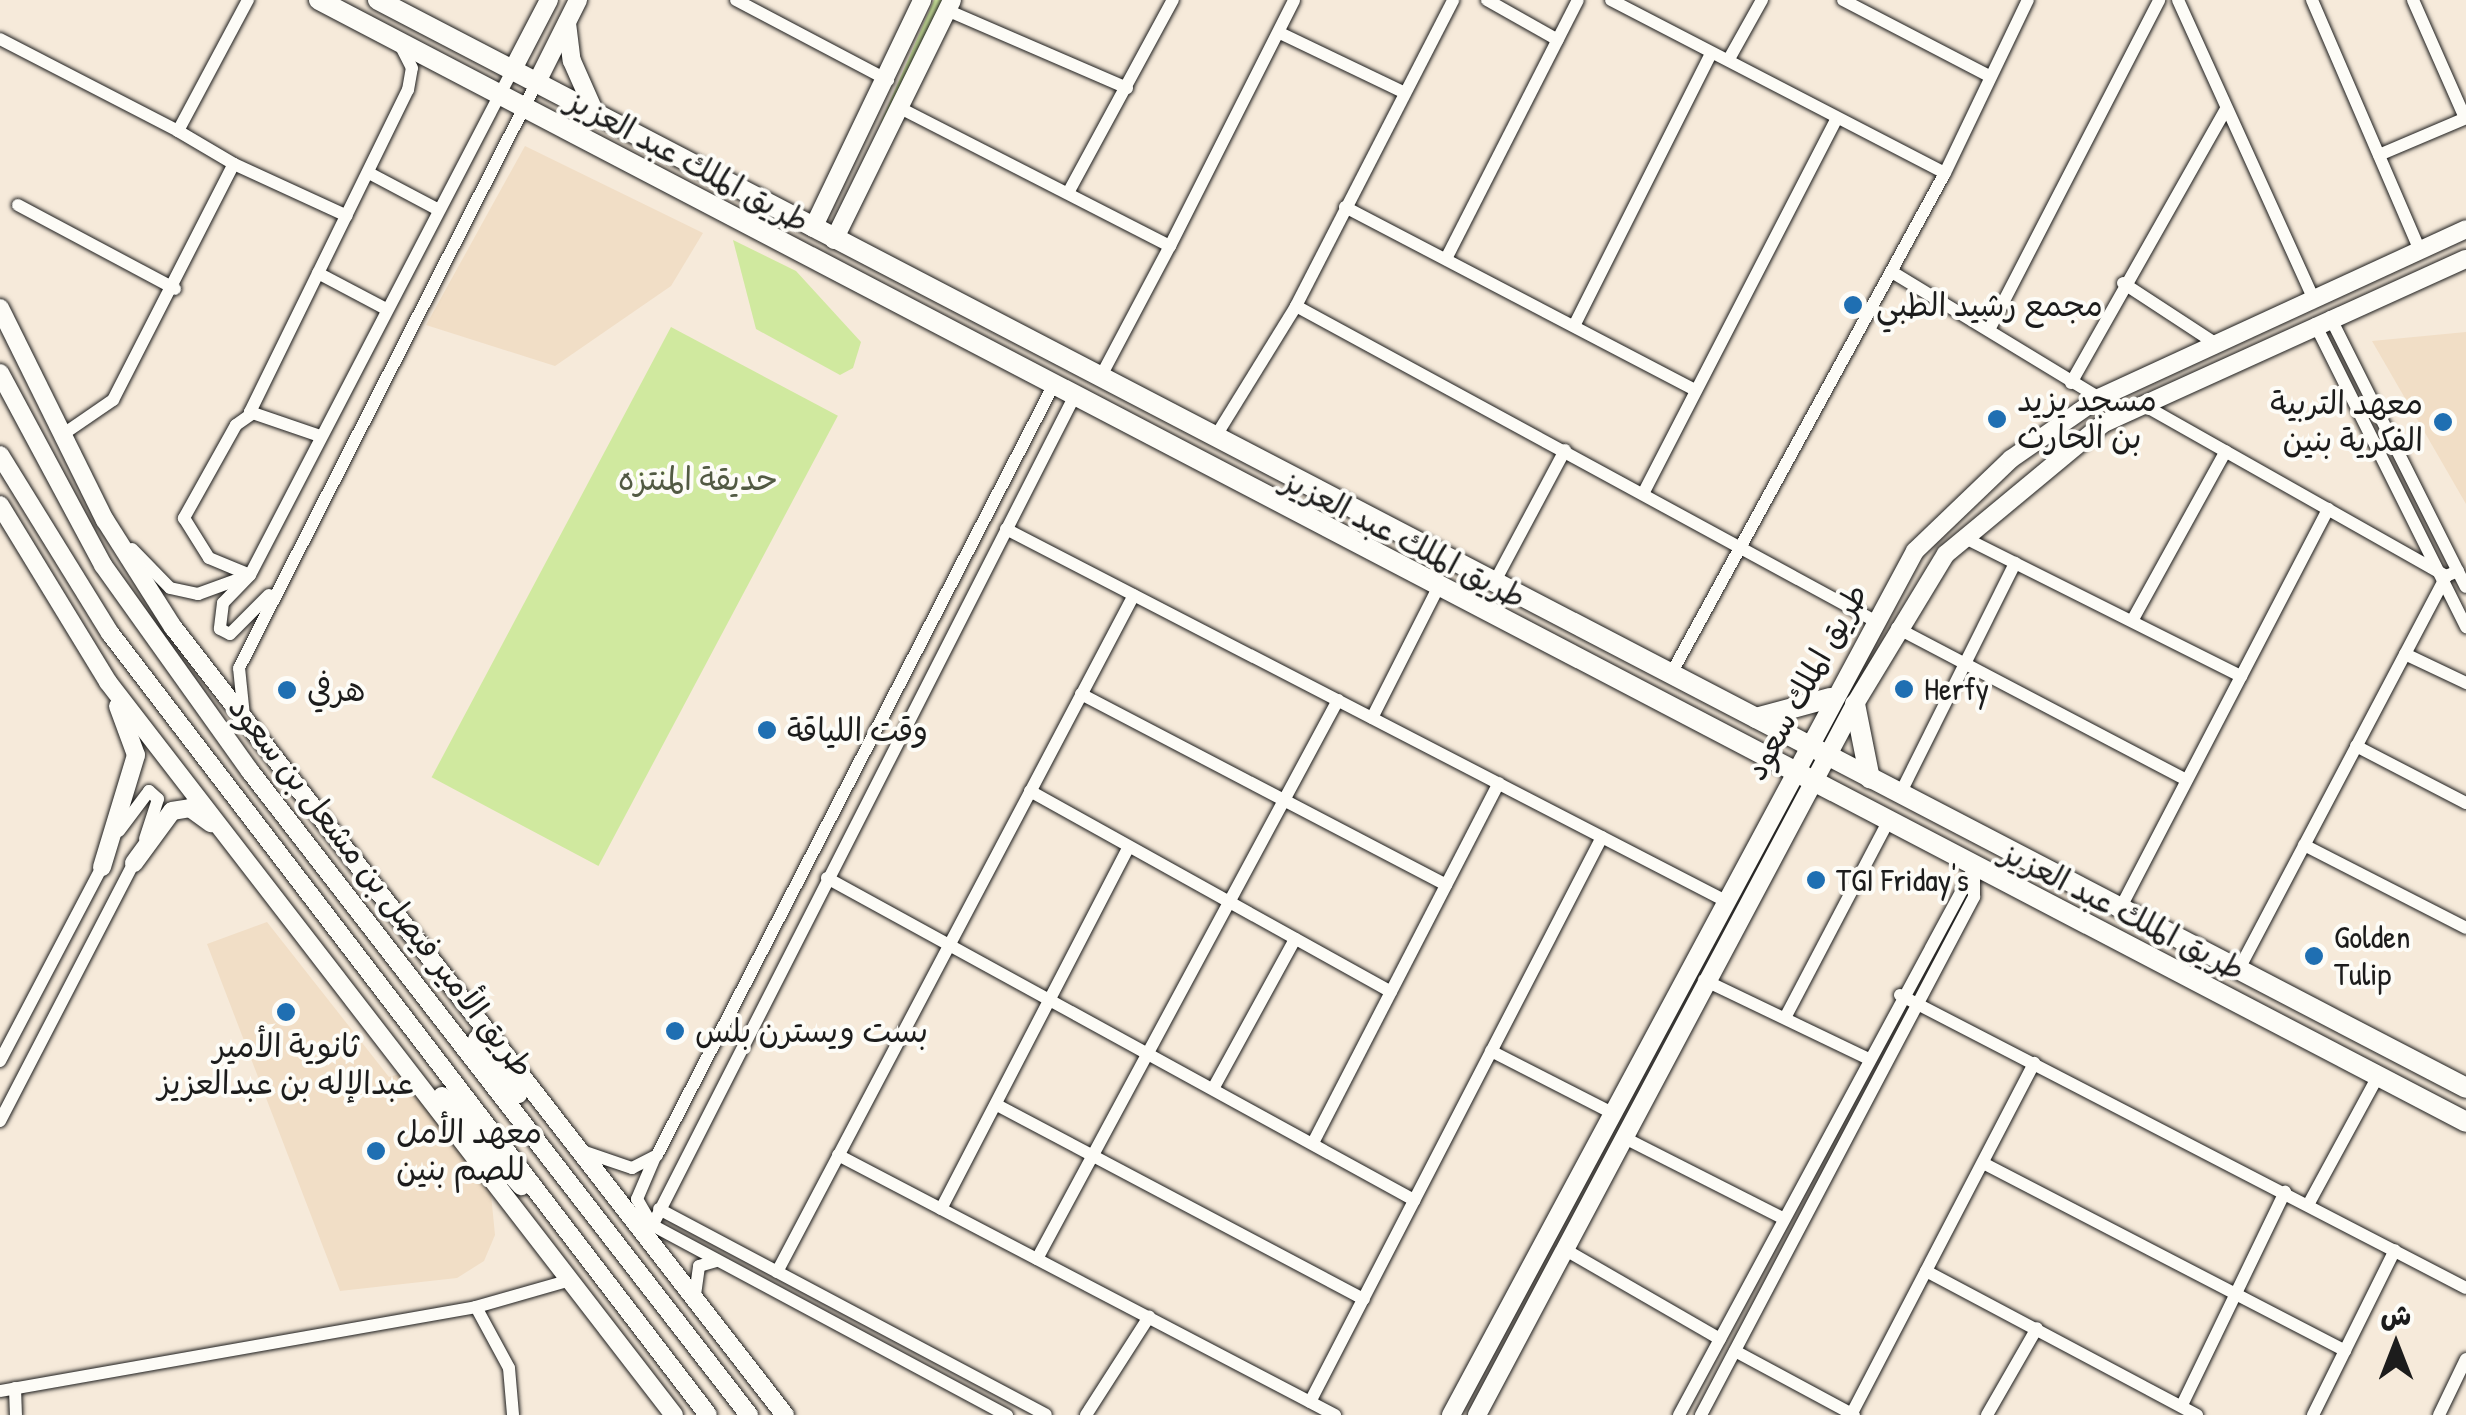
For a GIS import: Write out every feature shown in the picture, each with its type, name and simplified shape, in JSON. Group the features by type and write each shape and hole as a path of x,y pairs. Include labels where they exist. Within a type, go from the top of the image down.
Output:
{"highway":[{"name":"طريق الملك عبد العزيز","path":"319,0 1072,401 2466,1122"},
{"name":"طريق الملك عبد العزيز","path":"388,2 1492,586 1901,792 2466,1088"},
{"path":"1753,718 1830,698"},
{"path":"1855,704 1870,778"}],"main road":[{"path":"537,82 578,0"},
{"path":"813,228 889,81 922,0"},
{"path":"512,70 545,5"},
{"path":"834,240 951,6"},
{"path":"567,22 572,61 595,113"},
{"name":"طريق الملك سعود","path":"1452,1415 1722,898 1873,620 1915,551 1963,500 2099,398 2312,295 2466,229"},
{"name":"طريق الملك سعود","path":"1480,1414 1704,980 1897,628 1965,538 2048,464 2140,403 2466,259"},
{"path":"0,308 105,520 174,627 330,836 616,1240"},
{"name":"طريق الأمير فيصل بن مشعل بن سعود","path":"0,373 148,629 749,1415"},
{"name":"طريق الأمير فيصل بن مشعل بن سعود","path":"0,455 110,633 708,1415"},
{"path":"0,506 108,682 674,1415"},
{"path":"102,868 136,756 108,682"},
{"path":"134,863 179,808 228,835"},
{"path":"330,836 581,1150 650,1229 785,1415"},
{"path":"389,1042 594,1264"}],"street":[{"path":"178,131 248,0"},
{"path":"736,0 889,81"},
{"path":"1068,193 1173,0"},
{"path":"1100,378 1282,34 1294,0"},
{"path":"1214,439 1296,306 1401,90 1453,0"},
{"path":"1487,0 1558,40"},
{"path":"1446,257 1578,0"},
{"path":"1611,0 1710,58 1729,59 1836,120 1944,173"},
{"path":"1729,59 1762,0"},
{"path":"1843,0 1989,76"},
{"path":"1671,674 1746,544 1892,272 2028,0"},
{"path":"1992,326 2158,0"},
{"path":"2178,0 2225,112 2312,295"},
{"path":"2312,0 2418,248"},
{"path":"2379,155 2466,118 2413,0"},
{"path":"951,6 1127,88"},
{"path":"1282,34 1401,90"},
{"path":"0,39 234,164 347,216"},
{"path":"250,576 210,558 184,518 228,438 253,413 408,90 412,68 399,41"},
{"path":"1575,324 1710,58"},
{"path":"280,584 230,634 216,618 250,576 317,435 496,92 512,70"},
{"path":"246,724 240,668 537,82"},
{"path":"902,109 1170,246"},
{"path":"2071,384 2123,283 2225,112"},
{"path":"1645,490 1836,120"},
{"path":"62,435 113,400 175,289 234,164"},
{"path":"369,173 436,208"},
{"path":"18,205 175,289"},
{"path":"1345,207 1695,390"},
{"path":"1892,272 1992,326 2071,384 2099,398"},
{"path":"318,273 384,308"},
{"path":"2123,283 2214,342"},
{"path":"1296,306 1746,544 1873,620"},
{"path":"2323,320 2452,573 2466,627"},
{"path":"1006,1415 650,1229 637,1198 1051,390"},
{"path":"650,1229 1072,401"},
{"path":"2140,403 2452,573 2466,588"},
{"path":"253,413 317,435"},
{"path":"1492,586 1565,450"},
{"path":"2132,621 2226,451"},
{"path":"2121,907 2328,508"},
{"path":"105,520 170,588 198,594 250,576"},
{"path":"1006,528 1722,898"},
{"path":"1965,538 2241,676"},
{"path":"1901,792 2015,562"},
{"path":"2239,969 2405,654 2452,573"},
{"path":"1372,718 1437,590"},
{"path":"776,1272 1134,595"},
{"path":"1897,628 2187,780"},
{"path":"2405,654 2466,683"},
{"path":"1081,694 1446,886"},
{"path":"1037,1259 1232,904 1338,700"},
{"path":"2356,746 2466,803"},
{"path":"1313,1143 1499,783"},
{"path":"0,1061 135,799 149,792 156,811 134,863 0,1121"},
{"path":"1030,792 1391,992"},
{"path":"1786,1018 1888,822"},
{"path":"1310,1402 1602,837"},
{"path":"2304,845 2466,928"},
{"path":"942,1209 1129,846"},
{"path":"1679,1415 1900,995 1974,868"},
{"path":"1701,1415 1974,897 1974,868"},
{"path":"827,878 952,940 1414,1200"},
{"path":"1214,1087 1295,939"},
{"path":"1704,980 1867,1058"},
{"path":"1900,995 2466,1288"},
{"path":"1492,1052 1608,1111"},
{"path":"1735,1351 1853,1415 2034,1063"},
{"path":"2308,1205 2378,1076"},
{"path":"996,1104 1094,1152 1364,1299"},
{"path":"1623,1137 1781,1217"},
{"path":"581,1150 632,1168 657,1155"},
{"path":"838,1155 1334,1415"},
{"path":"1983,1162 2235,1299 2345,1352"},
{"path":"2182,1404 2285,1192"},
{"path":"658,1210 1046,1415"},
{"path":"1564,1249 1720,1339"},
{"path":"2313,1415 2395,1250"},
{"path":"694,1294 699,1266 716,1261"},
{"path":"1926,1271 2198,1415"},
{"path":"0,1391 476,1307 568,1280"},
{"path":"476,1307 509,1368 513,1415"},
{"path":"1086,1415 1148,1318"},
{"path":"1987,1415 2037,1328"},
{"path":"2439,1415 2466,1359"},
{"path":"15,1388 16,1415"}],"shaded area":[{"path":"525,146 703,233 671,286 555,366 426,325"},
{"name":"معهد التربية الفكرية بنين","path":"2466,332 2466,504 2372,341"},
{"name":"معهد الأمل للصم بنين","path":"267,922 389,1077 403,1073 490,1184 495,1235 484,1261 457,1278 340,1291 207,944"}],"green space":[{"path":"934,0 944,0 885,125 881,122"},
{"path":"733,240 796,271 861,342 853,368 840,375 756,329"},
{"name":"حديقة المنتزه","path":"671,327 838,416 598,866 432,777"}],"place":[{"name":"مجمع رشيد الطبي","path":"1853,305"},
{"name":"مسجد يزيد بن الحارث","path":"1997,419"},
{"name":"معهد التربية الفكرية بنين","path":"2443,422"},
{"name":"Herfy","path":"1904,689"},
{"name":"هرفي","path":"287,690"},
{"name":"وقت اللياقة","path":"767,730"},
{"name":"TGI Friday's","path":"1816,880"},
{"name":"Golden Tulip","path":"2314,956"},
{"name":"ثانوية الأمير عبدالإله بن عبدالعزيز","path":"286,1012"},
{"name":"بست ويسترن بلس","path":"675,1031"},
{"name":"معهد الأمل للصم بنين","path":"376,1151"}]}
